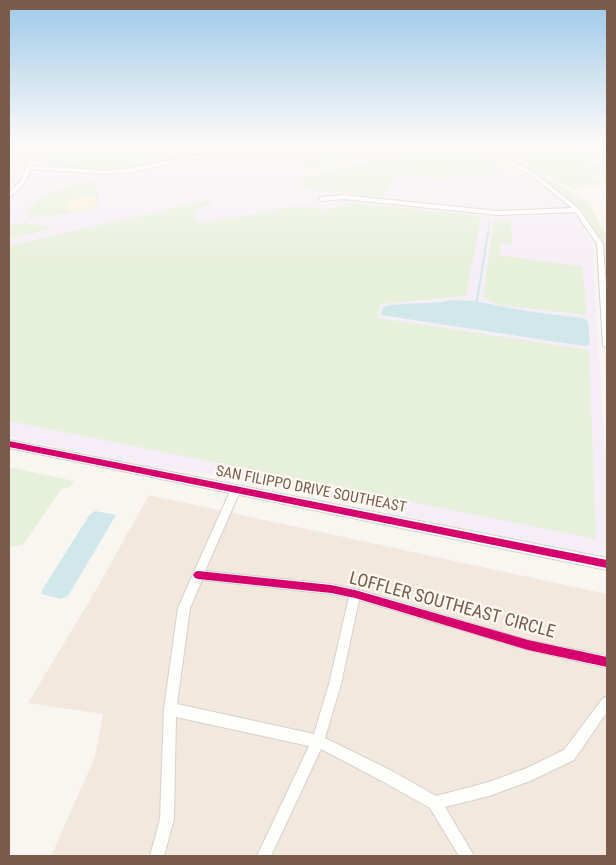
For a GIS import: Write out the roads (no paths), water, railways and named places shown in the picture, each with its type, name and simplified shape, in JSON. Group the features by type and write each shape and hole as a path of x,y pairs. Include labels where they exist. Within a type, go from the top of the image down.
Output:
{"street":[{"path":"9,196 21,184"},
{"path":"546,184 578,210 600,244 607,346"},
{"path":"322,198 343,197 498,213 578,210"},
{"name":"SAN FILIPPO DRIVE SOUTHEAST","path":"9,444 607,564"},
{"path":"157,856 167,819 170,709 184,608 236,489"},
{"name":"LOFFLER SOUTHEAST CIRCLE","path":"198,575 331,589 528,645 607,662"},
{"path":"264,856 318,742 335,684 354,594"},
{"path":"435,803 489,789 530,774 569,755 607,702"},
{"path":"170,709 318,742 385,775 435,803 467,856"}],"water":[{"path":"449,300 474,301 526,311 582,318 588,321 590,345 584,346 381,315 382,308 388,305 444,302"},
{"path":"95,511 116,515 68,596 61,599 42,594 42,590 90,514"}],"waterway":[{"path":"488,233 490,219"},
{"path":"477,301 488,232"}]}
